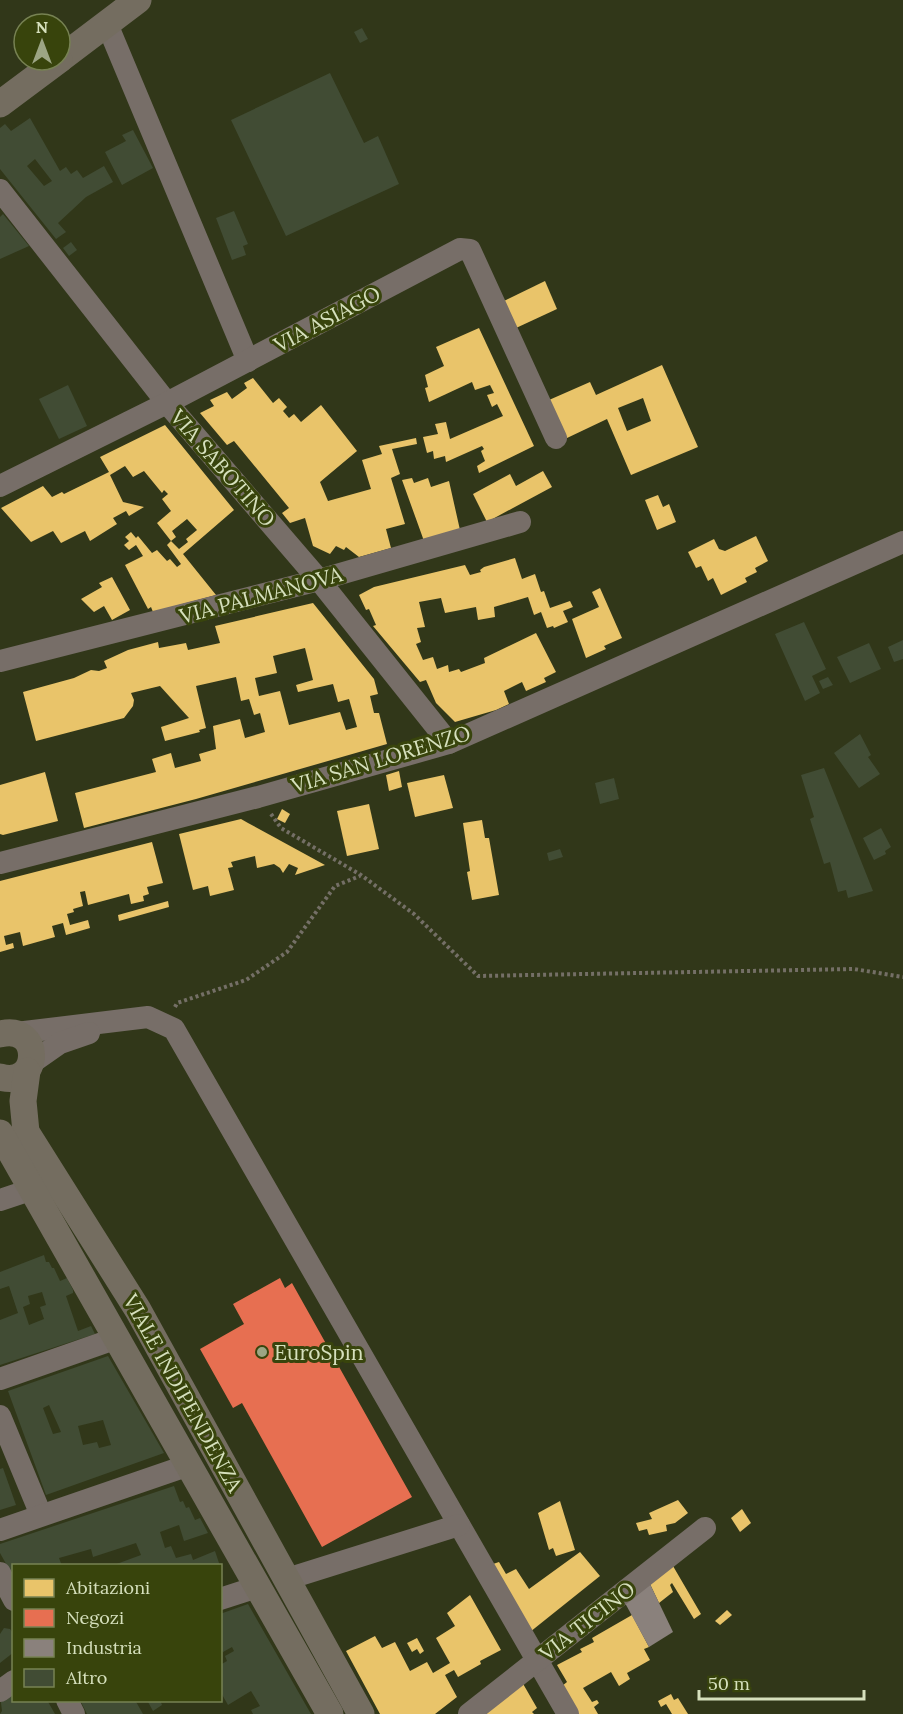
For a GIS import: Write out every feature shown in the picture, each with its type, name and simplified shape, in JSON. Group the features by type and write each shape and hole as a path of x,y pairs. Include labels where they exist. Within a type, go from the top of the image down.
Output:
{"main road":[{"path":"72,50 138,0"},
{"path":"0,104 42,72"},
{"path":"0,1077 13,1078 28,1067 32,1057 28,1042 6,1032"},
{"name":"VIALE INDIPENDENZA","path":"28,1067 23,1101 26,1132 138,1310 361,1714"},
{"name":"VIALE INDIPENDENZA","path":"0,1133 330,1714"}],"street":[{"path":"107,24 248,361"},
{"name":"VIA SABOTINO","path":"0,190 167,403 319,580 449,743"},
{"name":"VIA ASIAGO","path":"0,486 167,403 460,249 470,250 556,438"},
{"name":"VIA PALMANOVA","path":"0,661 319,580 520,522"},
{"name":"VIA SAN LORENZO","path":"0,863 258,797 449,743 903,542"},
{"path":"6,1032 148,1017 174,1029 568,1714"},
{"path":"28,1067 60,1043 125,1020"},
{"path":"0,1200 33,1189"},
{"path":"0,1379 117,1338"},
{"path":"0,1416 41,1515"},
{"path":"0,1530 189,1466"},
{"path":"287,1579 459,1525"},
{"name":"VIA TICINO","path":"469,1714 705,1528"},
{"path":"0,1573 12,1596"},
{"path":"222,1598 257,1587"}],"path":[{"path":"258,797 281,828 361,875 414,914 478,976 854,969 903,977"},
{"path":"162,1023 177,1003 246,980 287,952 335,886 361,875"}],"building: Abitazioni":[{"path":"545,281 557,309 516,328 504,301"},
{"path":"479,328 534,446 479,473 477,466 485,461 481,451 484,449 482,446 446,462 445,456 434,459 433,451 427,453 423,437 438,434 435,424 446,422 450,439 503,416 497,404 492,407 487,395 494,393 490,385 475,390 472,382 429,402 425,388 428,387 425,375 444,366 436,347"},
{"path":"662,365 698,447 631,475 607,419 567,438 549,400 590,382 596,395","holes":["643,398 651,421 627,431 618,408"]},
{"path":"253,378 273,403 279,398 287,407 283,411 289,418 294,414 301,422 321,405 357,451 320,482 328,501 371,489 362,460 382,454 379,446 416,438 417,444 392,449 400,474 391,478 405,524 386,529 391,548 359,557 346,547 344,550 336,546 330,554 313,546 305,518 290,523 282,513 289,508 234,441 227,445 200,413 214,406 210,400 227,392 232,399 247,388 244,383"},
{"path":"165,425 234,510 183,554 216,595 153,612 151,607 148,609 125,565 143,556 136,545 129,550 124,545 129,541 125,537 131,532 136,538 138,536 152,553 157,550 167,561 170,559 177,567 181,564 167,545 171,541 157,523 171,511 162,499 168,494 164,490 162,493 144,471 133,477 125,466 110,475 123,502 144,507 129,516 126,511 113,518 117,524 90,541 85,531 61,543 53,531 31,542 1,508 43,486 52,497 62,492 64,494 109,472 100,457","holes":["187,519 197,530 179,549 171,541 176,537 172,531"]},
{"path":"543,471 552,487 487,522 473,494 510,474 516,486"},
{"path":"412,478 414,483 428,478 431,487 449,481 460,530 424,541 402,480"},
{"path":"658,495 663,507 669,504 676,522 657,530 645,500"},
{"path":"756,536 768,561 755,568 757,572 745,578 747,582 721,595 713,578 708,581 701,566 696,568 688,552 714,539 719,549 725,551"},
{"path":"515,558 522,579 535,574 550,608 570,601 573,607 563,611 568,622 554,628 553,626 547,628 541,612 534,615 528,597 494,607 495,617 478,620 476,607 445,613 441,598 419,602 425,627 417,628 421,642 416,644 423,660 433,657 437,669 448,665 449,672 459,669 461,672 485,663 484,658 536,633 556,672 544,678 546,682 526,691 522,682 504,691 509,704 455,722 436,703 426,680 420,682 373,626 376,625 369,609 366,610 359,595 374,587 465,565 470,575 481,572 480,570 484,567"},
{"path":"112,577 130,610 112,620 104,606 94,612 81,599 102,587 99,583"},
{"path":"600,588 622,638 604,646 606,649 586,658 572,619 599,607 592,592"},
{"path":"313,603 374,679 378,694 370,696 374,713 379,713 387,744 196,799 84,828 75,793 156,772 152,759 171,753 175,768 201,761 199,754 216,749 213,726 240,719 245,738 265,732 260,713 254,715 249,699 241,701 236,677 196,686 206,728 199,730 200,732 165,741 161,727 189,718 160,686 131,693 134,700 133,706 124,718 36,741 23,692 74,678 91,670 99,671 107,668 104,661 128,650 158,642 159,648 186,643 188,650 220,643 215,626","holes":["305,648 313,680 296,685 298,692 333,684 338,702 349,699 357,727 346,730 340,712 289,725 280,691 259,696 255,678 277,673 273,656"]},
{"path":"399,771 402,787 389,791 386,775"},
{"path":"45,772 58,821 0,834 0,785"},
{"path":"444,775 453,808 415,817 407,783"},
{"path":"369,804 379,849 347,856 337,811"},
{"path":"282,809 290,814 285,823 277,819"},
{"path":"241,819 325,865 295,875 298,868 289,864 283,873 274,864 257,868 255,856 231,862 233,867 228,868 234,890 210,896 208,886 193,890 179,834"},
{"path":"482,820 485,838 489,838 499,895 472,900 463,823"},
{"path":"152,842 163,883 147,887 149,894 143,896 144,901 131,904 129,894 88,905 85,891 80,892 83,906 67,914 70,925 88,920 90,928 66,935 63,923 52,926 55,937 23,946 20,932 4,936 6,945 13,943 14,948 0,952 0,881"},
{"path":"168,901 169,907 119,921 118,915"},
{"path":"678,1500 688,1513 675,1523 666,1525 667,1531 649,1535 647,1529 639,1531 636,1523 652,1519 649,1513"},
{"path":"560,1501 575,1550 556,1556 553,1548 549,1550 538,1513"},
{"path":"742,1509 751,1523 740,1532 731,1518"},
{"path":"580,1552 600,1576 530,1632 493,1564 499,1562 506,1574 516,1569 529,1589"},
{"path":"673,1566 701,1614 694,1619 672,1583 670,1585 673,1592 659,1603 650,1584"},
{"path":"470,1595 501,1650 480,1661 481,1664 458,1677 454,1670 445,1675 457,1697 435,1714 380,1714 346,1651 375,1636 382,1648 395,1642 410,1671 427,1662 433,1673 450,1663 436,1638 455,1626 447,1613"},
{"path":"727,1610 732,1615 720,1625 715,1621"},
{"path":"632,1615 649,1647 644,1649 650,1660 627,1673 630,1679 619,1686 611,1672 583,1688 592,1702 597,1700 599,1703 594,1707 598,1714 577,1714 562,1686 567,1682 557,1665 582,1652 580,1649 594,1642 592,1638"},
{"path":"417,1638 424,1651 420,1654 417,1649 412,1652 407,1643"},
{"path":"522,1682 537,1708 532,1712 534,1714 480,1714"},
{"path":"671,1694 674,1700 678,1698 688,1714 672,1714 666,1704 661,1707 658,1701"}],"building: Negozi":[{"path":"280,1278 285,1288 292,1283 412,1497 322,1547 242,1403 233,1408 200,1349 244,1324 233,1304"}],"building: Industria":[{"path":"650,1584 673,1632 649,1647 625,1603"}],"building: Altro":[{"path":"362,28 368,39 360,43 354,32"},
{"path":"330,73 364,143 378,136 399,184 286,236 231,120"},
{"path":"30,118 60,171 66,167 71,174 77,170 83,178 104,166 113,182 86,197 58,223 66,232 56,239 0,169 0,128 5,124 11,131","holes":["35,159 52,181 44,186 27,166"]},
{"path":"133,130 153,168 122,185 105,152 126,141 122,135"},
{"path":"234,211 248,244 243,246 246,255 232,260 216,218"},
{"path":"3,214 29,246 0,259 0,217"},
{"path":"71,242 77,250 69,256 63,248"},
{"path":"68,385 87,426 59,439 39,399"},
{"path":"804,622 826,669 812,676 820,693 805,701 775,634"},
{"path":"903,640 903,659 894,662 888,647"},
{"path":"869,643 881,669 850,683 837,657"},
{"path":"828,677 833,685 823,689 819,681"},
{"path":"860,734 871,755 868,757 880,774 859,788 834,753"},
{"path":"824,768 873,891 848,898 846,890 838,892 830,862 824,864 810,819 814,817 801,775"},
{"path":"614,778 619,799 600,804 595,783"},
{"path":"881,828 891,847 885,851 886,854 874,860 863,838"},
{"path":"560,849 563,857 549,861 547,853"},
{"path":"44,1255 46,1262 54,1268 60,1281 67,1278 73,1290 73,1293 66,1296 78,1331 91,1326 95,1334 0,1365 0,1320 18,1313 9,1286 0,1289 0,1272","holes":["42,1292 46,1305 40,1307 44,1319 29,1325 23,1307 30,1304 28,1296"]},
{"path":"108,1356 164,1453 46,1495 8,1391","holes":["49,1405 58,1425 61,1432 53,1434 43,1408","103,1420 111,1445 99,1448 97,1442 83,1445 78,1426"]},
{"path":"3,1468 16,1505 0,1510 0,1469"},
{"path":"174,1486 180,1502 183,1501 186,1508 189,1507 195,1520 200,1518 208,1533 184,1541 179,1525 160,1532 165,1548 171,1546 176,1558 191,1554 193,1560 215,1551 219,1564 116,1564 141,1555 136,1543 93,1557 91,1549 59,1558 61,1564 12,1564 12,1574 0,1553 0,1544"},
{"path":"248,1604 311,1714 253,1714 251,1710 260,1706 251,1691 228,1705 222,1694 222,1664 227,1661 225,1656 234,1651 232,1647 223,1652 222,1650 222,1613"},
{"path":"4,1628 12,1632 12,1654 0,1663 0,1634"},
{"path":"12,1686 12,1702 48,1702 55,1714 0,1714 2,1711 0,1695"},
{"path":"81,1702 136,1702 143,1714 87,1714"},
{"path":"148,1702 161,1702 162,1705 153,1711"}],"place":[{"name":"EuroSpin","path":"262,1352"}]}
